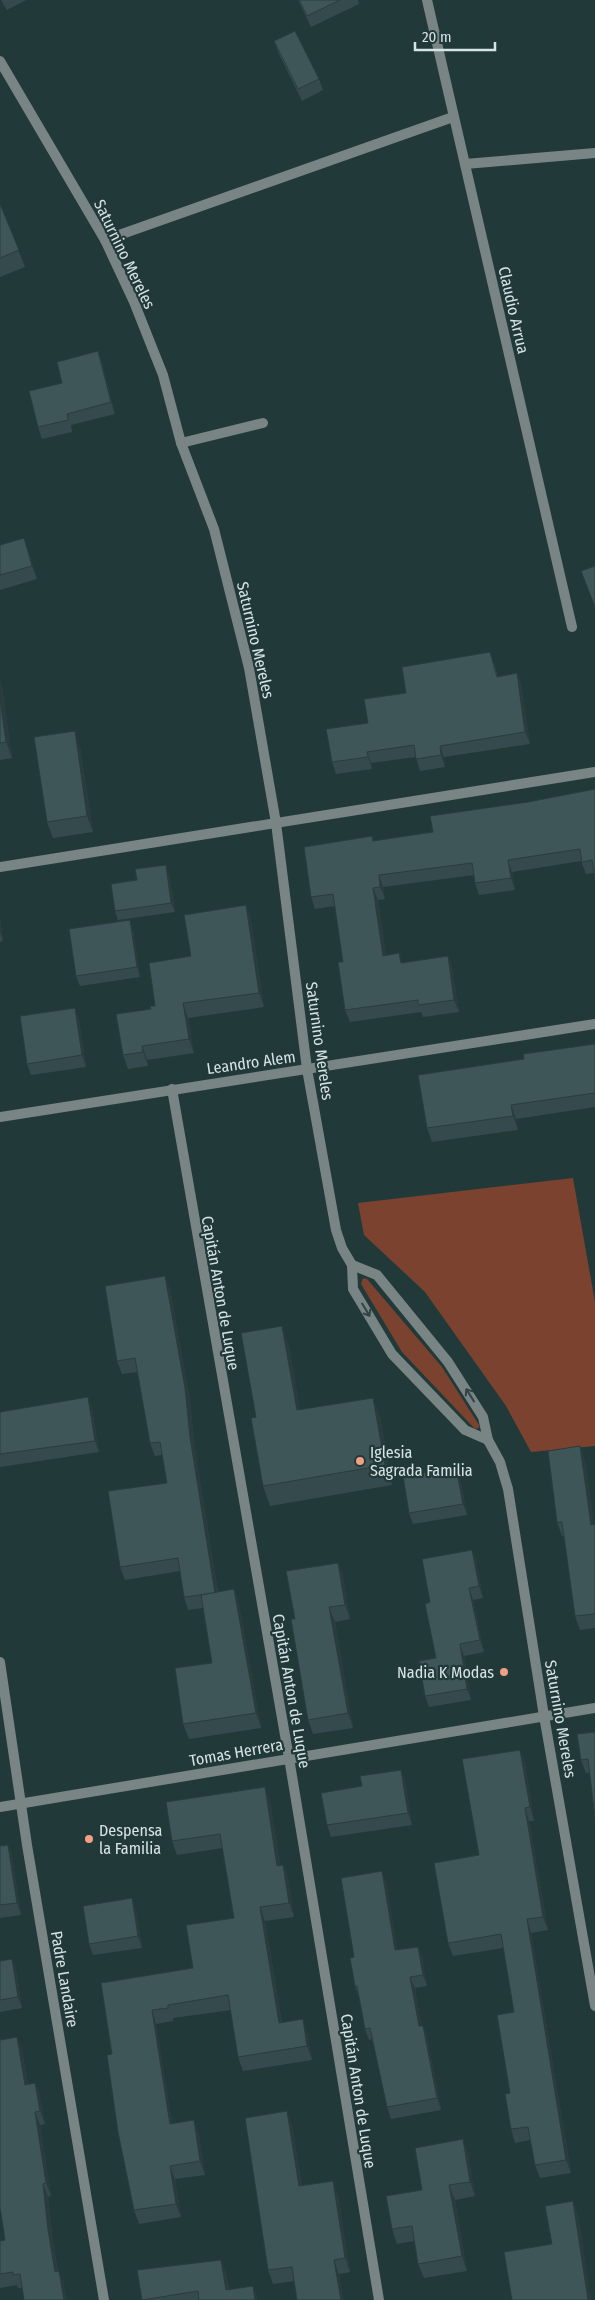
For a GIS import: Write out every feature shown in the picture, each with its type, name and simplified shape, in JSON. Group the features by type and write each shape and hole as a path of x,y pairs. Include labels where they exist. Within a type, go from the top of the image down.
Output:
{"street":[{"name":"Claudio Arrua","path":"427,0 572,627"},
{"name":"Saturnino Mereles","path":"0,61 105,240 134,302 163,375 181,443 214,529 249,668 276,823 307,1069 336,1230 342,1248 352,1265 353,1289 392,1354 465,1430 488,1440"},
{"path":"105,240 454,117"},
{"path":"465,164 595,153"},
{"path":"181,443 263,423"},
{"path":"0,867 595,772"},
{"name":"Leandro Alem","path":"0,1117 595,1024"},
{"name":"Capitán Anton de Luque","path":"172,1089 289,1758 379,2300"},
{"name":"Saturnino Mereles","path":"352,1265 377,1275 429,1335 483,1417 488,1440 500,1462 508,1489 544,1716 595,2006"},
{"name":"Padre Landaire","path":"0,1662 20,1804 104,2300"},
{"name":"Tomas Herrera","path":"0,1807 595,1708"}],"shaded area":[{"path":"573,1178 595,1302 595,1446 531,1452 506,1406 425,1292 364,1235 358,1203"},
{"path":"363,1278 367,1279 442,1367 479,1425 479,1428 475,1429 402,1352 361,1284"}],"building":[{"path":"299,0 340,0 307,16"},
{"path":"295,31 319,79 298,89 274,41"},
{"path":"0,204 19,250 0,258"},
{"path":"98,351 111,402 67,414 68,420 38,427 29,391 62,383 57,362"},
{"path":"24,538 32,566 0,575 0,545"},
{"path":"595,566 595,607 581,571"},
{"path":"490,652 497,677 517,673 525,732 440,746 441,755 416,759 414,745 367,752 368,757 332,762 326,729 368,723 364,699 406,693 402,667"},
{"path":"0,699 6,742 0,743"},
{"path":"75,731 87,816 47,822 34,737"},
{"path":"595,789 595,880 592,860 582,862 580,849 508,860 511,878 475,883 472,863 379,875 380,887 373,888 383,956 399,953 401,963 448,956 454,1000 418,1005 418,1000 345,1010 338,962 343,962 333,894 311,897 304,847 372,836 373,841 433,832 430,816 528,802"},
{"path":"166,865 171,903 115,911 111,884 137,880 135,869"},
{"path":"246,905 259,993 183,1003 189,1039 142,1046 143,1052 123,1055 116,1014 151,1009 150,1006 155,1006 149,963 191,956 184,915"},
{"path":"130,920 137,967 76,976 69,929"},
{"path":"75,1008 82,1055 27,1064 20,1016"},
{"path":"595,1044 595,1093 511,1105 513,1116 427,1128 418,1075 524,1059 523,1054"},
{"path":"165,1276 185,1388 190,1437 215,1593 184,1597 178,1558 120,1567 108,1491 167,1483 160,1442 150,1443 135,1358 117,1361 105,1286"},
{"path":"282,1326 297,1410 373,1398 385,1465 263,1486 251,1418 256,1417 241,1333"},
{"path":"88,1397 95,1441 0,1454 0,1412"},
{"path":"580,1446 591,1525 595,1524 595,1614 575,1616 562,1522 557,1522 548,1451"},
{"path":"456,1467 463,1504 409,1513 403,1476"},
{"path":"472,1550 479,1586 469,1588 480,1640 460,1644 467,1689 425,1696 419,1661 436,1658 425,1604 430,1602 422,1559"},
{"path":"338,1563 345,1605 329,1607 348,1713 308,1720 291,1619 295,1619 286,1571"},
{"path":"234,1589 256,1713 183,1724 175,1668 212,1663 201,1595"},
{"path":"595,1732 595,1818 588,1759 581,1760 577,1734"},
{"path":"520,1750 530,1807 525,1808 543,1917 527,1919 566,2160 535,2165 528,2127 511,2129 505,2094 510,2093 497,2015 514,2012 501,1934 448,1943 434,1863 479,1855 462,1759"},
{"path":"401,1770 408,1813 327,1825 321,1793 362,1786 360,1776"},
{"path":"265,1787 277,1866 283,1865 289,1903 260,1907 279,2023 303,2019 307,2046 238,2057 228,1995 168,2005 168,2008 152,2010 170,2124 194,2120 200,2161 170,2166 176,2204 134,2210 118,2132 107,2055 112,2054 101,1983 193,1968 186,1925 234,1918 220,1834 172,1841 166,1802"},
{"path":"8,1845 17,1903 0,1905 0,1846"},
{"path":"382,1871 395,1950 418,1947 423,1975 410,1977 419,2026 423,2026 437,2098 387,2107 370,2028 365,2029 357,1986 355,1986 350,1958 354,1957 341,1878"},
{"path":"132,1898 138,1936 89,1944 83,1906"},
{"path":"12,1959 18,1997 0,2000 0,1961"},
{"path":"17,2037 25,2085 35,2083 40,2111 35,2112 46,2183 43,2184 48,2230 55,2272 59,2271 64,2300 24,2300 20,2274 13,2275 13,2272 0,2274 0,2241 5,2240 0,2207 0,2040"},
{"path":"287,2111 299,2186 333,2181 345,2258 334,2260 341,2300 297,2300 292,2267 268,2270 245,2118"},
{"path":"463,2139 470,2182 449,2185 462,2256 418,2264 412,2226 392,2229 386,2196 422,2190 415,2148"},
{"path":"573,2201 588,2300 512,2300 504,2252 552,2244 545,2206"},
{"path":"221,2260 226,2290 253,2286 255,2300 199,2300 198,2291 142,2300 137,2270"}],"place":[{"name":"Iglesia Sagrada Familia","path":"360,1461"},
{"name":"Nadia K Modas","path":"504,1672"},
{"name":"Despensa la Familia","path":"89,1839"}]}
